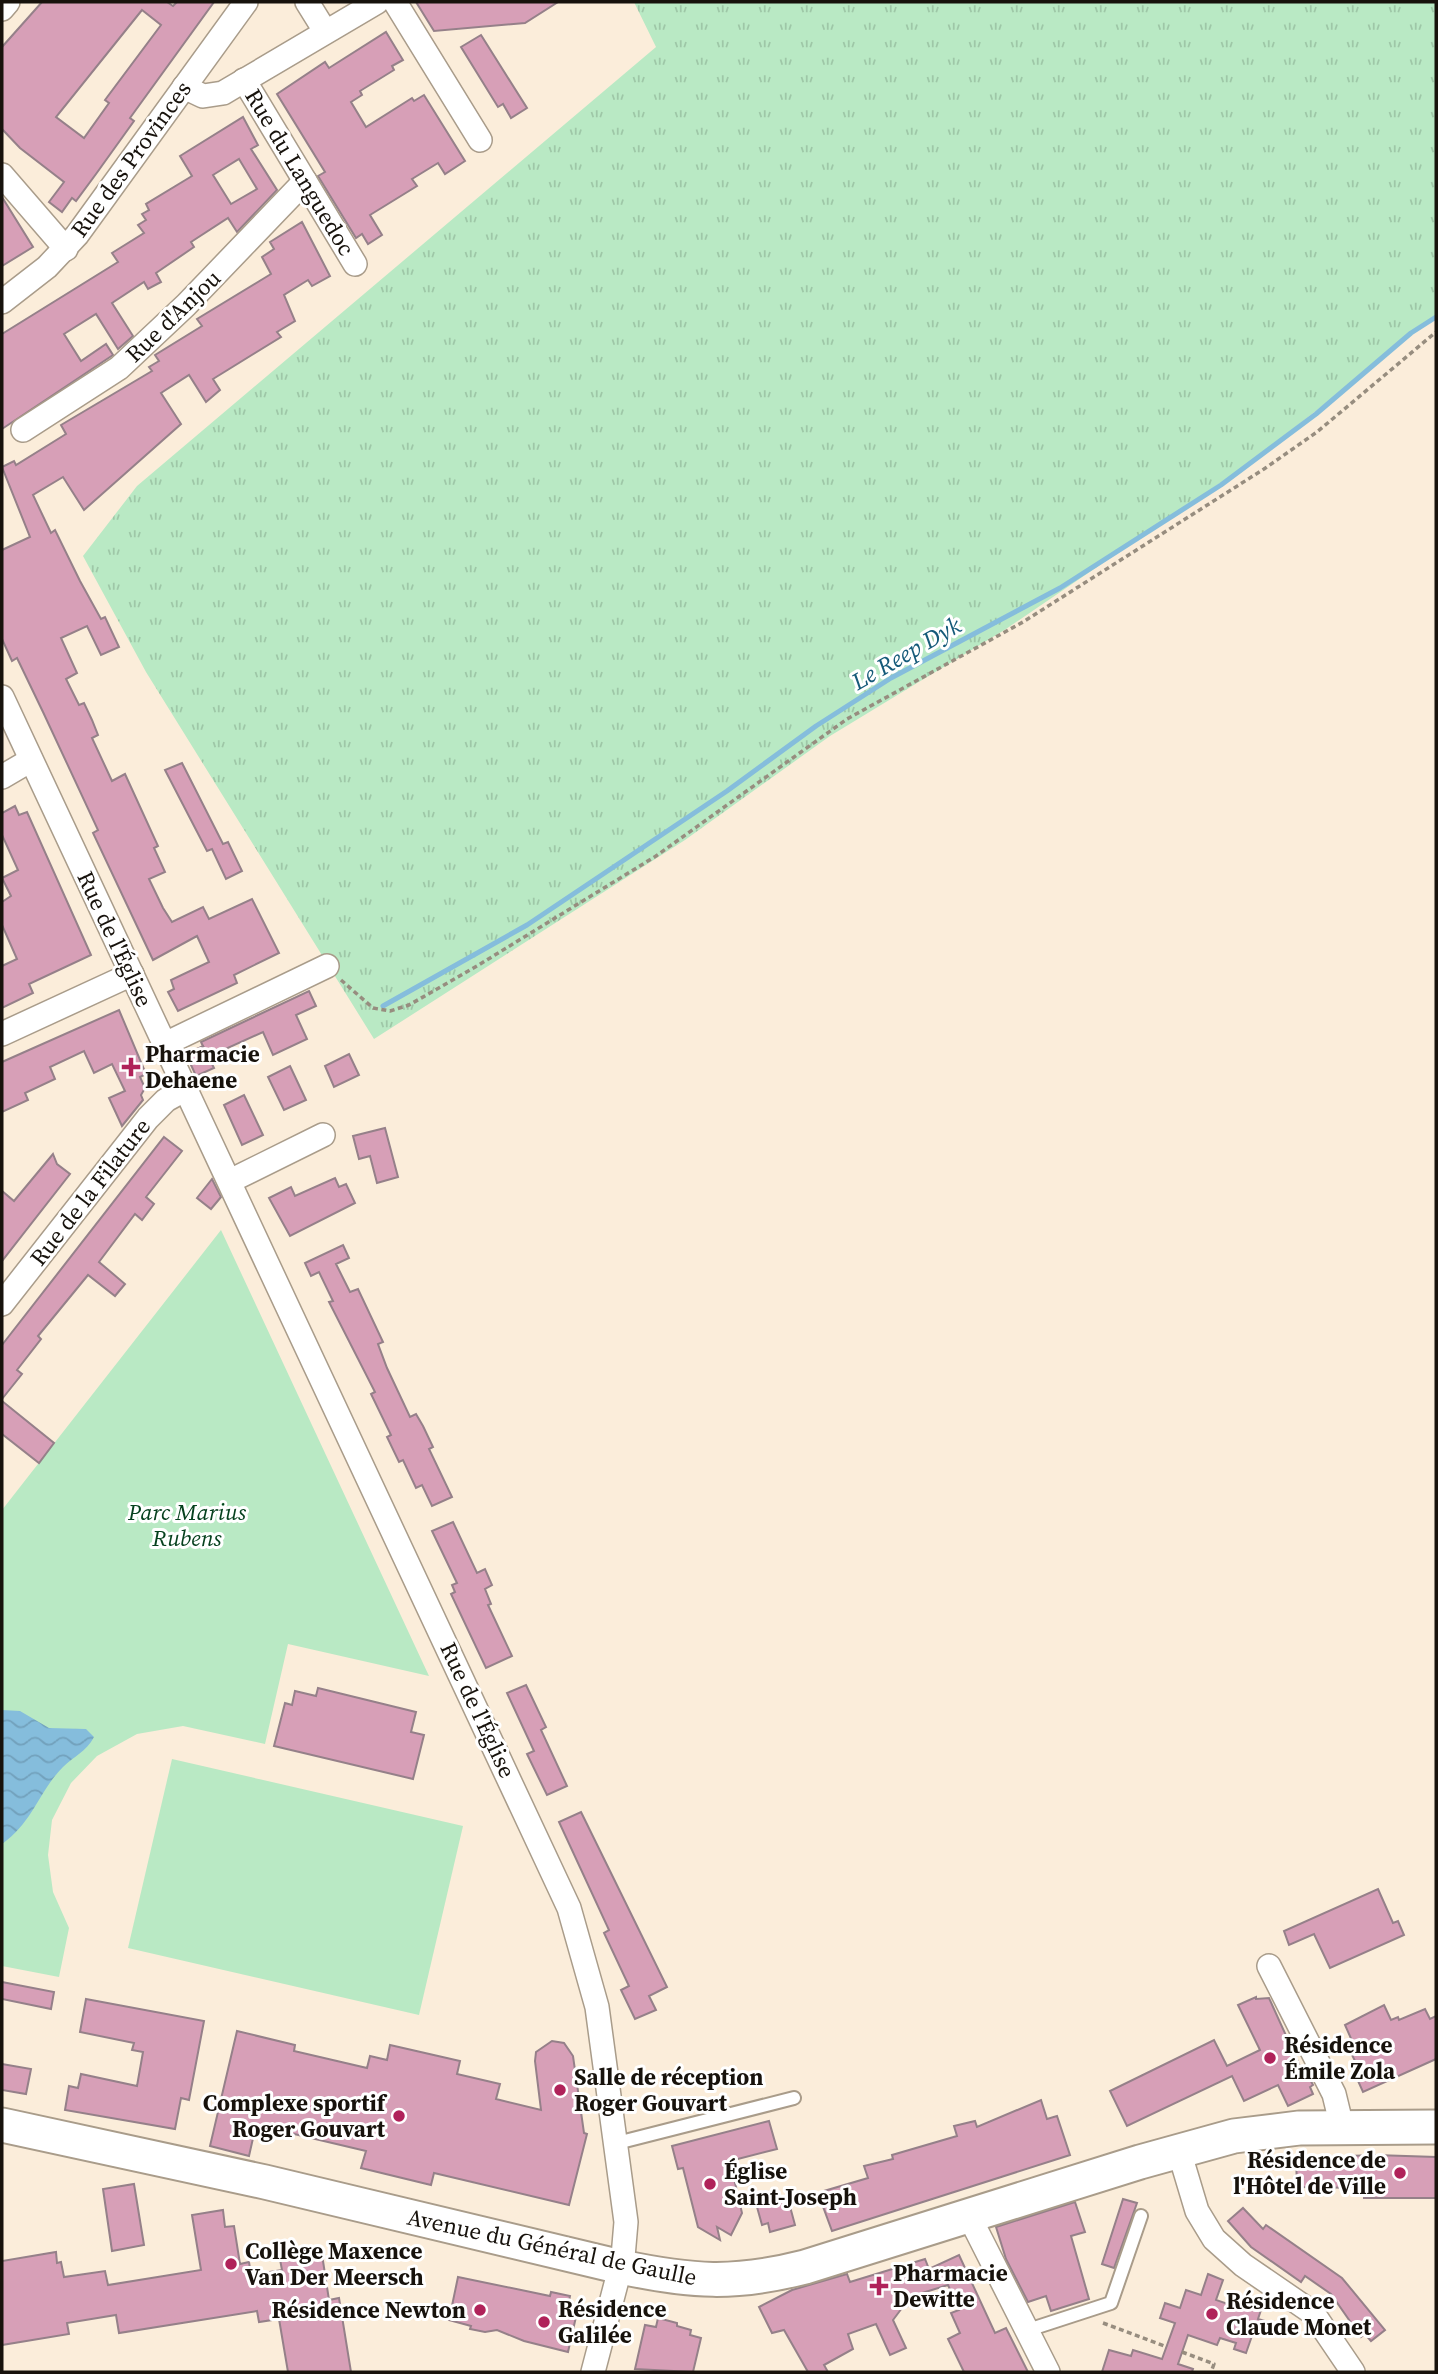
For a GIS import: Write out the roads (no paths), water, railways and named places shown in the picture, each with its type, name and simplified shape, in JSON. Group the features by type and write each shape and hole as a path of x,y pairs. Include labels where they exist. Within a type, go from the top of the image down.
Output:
{"street":[{"path":"2,9 8,2"},
{"name":"Rue des Provinces","path":"2,302 66,249 246,2"},
{"path":"307,2 325,31"},
{"path":"184,87 197,95 210,96 244,80 377,2"},
{"path":"395,2 480,140"},
{"name":"Rue du Languedoc","path":"244,80 355,264"},
{"path":"2,175 66,249"},
{"name":"Rue d'Anjou","path":"23,430 119,368 198,294 305,181"},
{"name":"Rue de l'Église","path":"2,697 563,1892 582,1944 597,2007 626,2222 621,2267 593,2372"},
{"path":"2,777 32,760"},
{"path":"164,1044 327,966"},
{"path":"2,1034 132,974"},
{"name":"Rue de la Filature","path":"2,1304 148,1118 166,1100 186,1089"},
{"path":"230,1181 323,1135"},
{"path":"1269,1966 1334,2095 1342,2127"},
{"name":"Avenue du Général de Gaulle","path":"2,2125 240,2176 621,2267 694,2280 748,2280 805,2267 1179,2151 1249,2134 1342,2127 1436,2127"},
{"path":"1179,2151 1197,2211 1214,2239 1243,2265 1312,2313 1353,2372"},
{"path":"969,2216 1048,2372"}],"lane":[{"path":"617,2143 794,2098"},
{"path":"1025,2331 1106,2307 1115,2298 1141,2216"}],"water":[{"path":"2,1710 20,1711 49,1728 86,1729 94,1737 47,1786 22,1826 2,1844"}],"waterway":[{"name":"Le Reep Dyk","path":"383,1006 527,925 727,791 816,726 891,678 1060,588 1221,485 1316,414 1411,333 1436,317"}],"place":[{"name":"Pharmacie Dehaene","path":"131,1067"},
{"name":"Résidence Émile Zola","path":"1270,2058"},
{"name":"Salle de réception Roger Gouvart","path":"560,2090"},
{"name":"Complexe sportif Roger Gouvart","path":"399,2116"},
{"name":"Résidence de l'Hôtel de Ville","path":"1400,2173"},
{"name":"Église Saint-Joseph","path":"710,2184"},
{"name":"Collège Maxence Van Der Meersch","path":"231,2264"},
{"name":"Pharmacie Dewitte","path":"879,2286"},
{"name":"Résidence Newton","path":"480,2310"},
{"name":"Résidence Claude Monet","path":"1212,2314"},
{"name":"Résidence Galilée","path":"544,2322"}],"park label":[{"name":"Parc Marius Rubens","path":"187,1525"}]}
